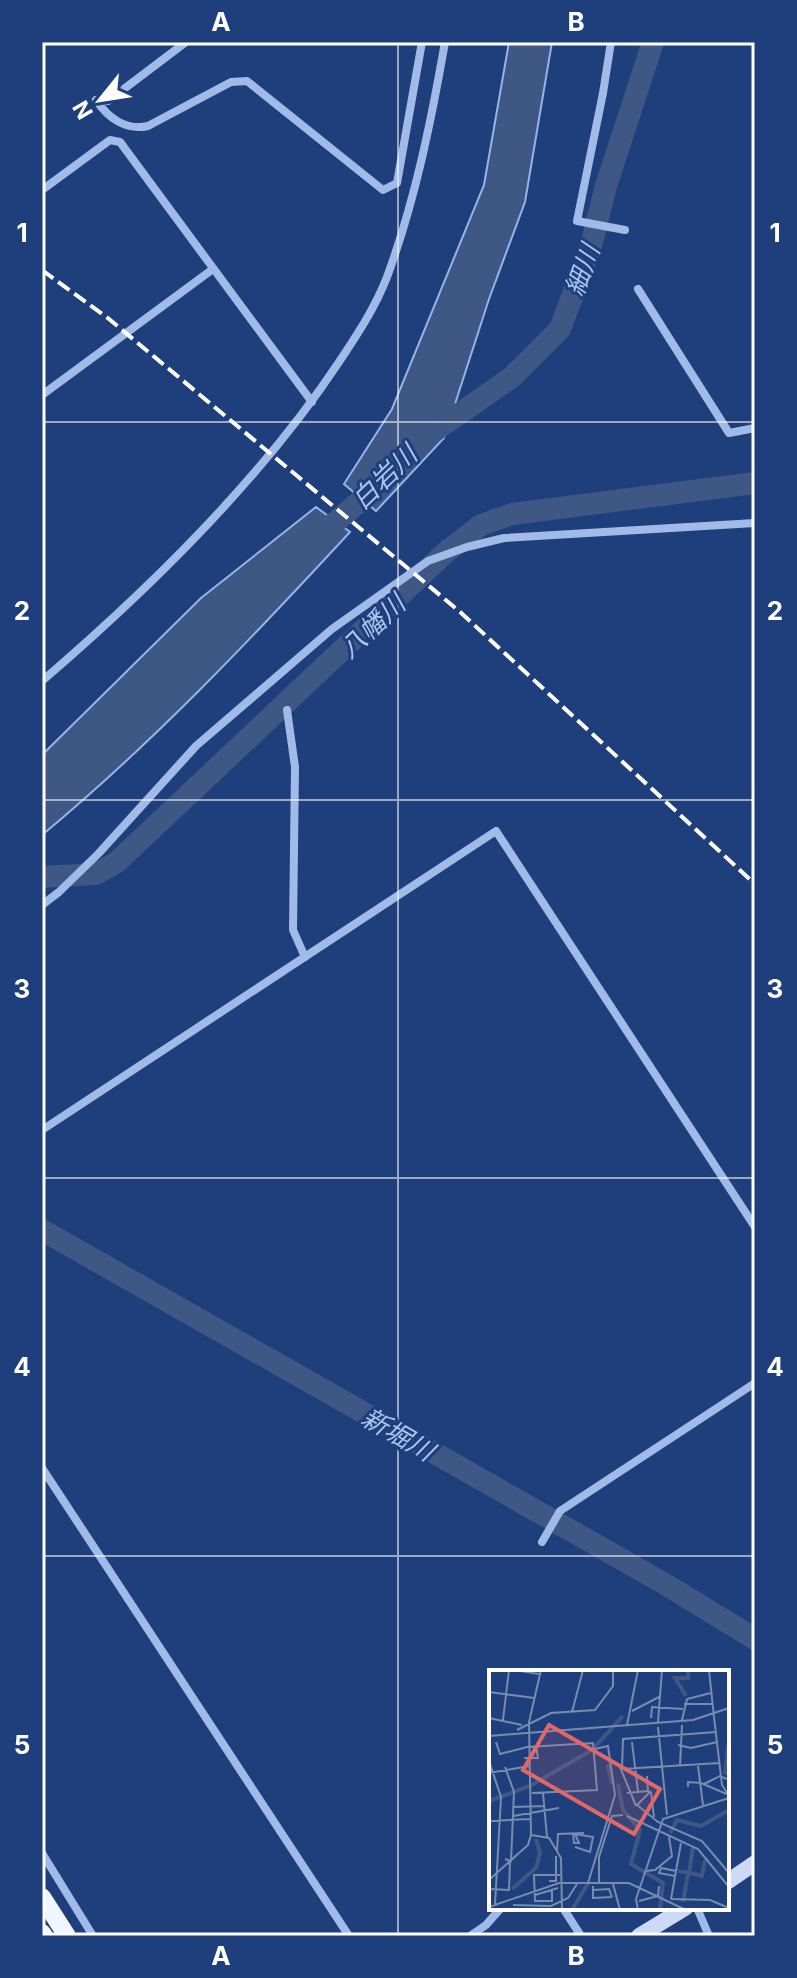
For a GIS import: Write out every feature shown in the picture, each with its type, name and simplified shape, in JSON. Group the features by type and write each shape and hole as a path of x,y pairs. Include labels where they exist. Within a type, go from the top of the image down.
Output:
{"highway":[{"path":"42,1897 67,1936"}],"main road":[{"path":"729,1881 755,1863"},
{"path":"639,1936 682,1910"}],"street":[{"path":"186,42 108,101 96,100 103,111 136,129 148,126 231,82 247,81 383,190 397,183 422,42"},
{"path":"42,681 139,592 225,504 312,402 365,323 386,279 425,153 445,42"},
{"path":"611,42 577,221 625,230"},
{"path":"42,190 110,140 120,142 312,402"},
{"path":"42,395 213,269"},
{"path":"638,289 729,433 755,428"},
{"path":"42,905 99,853 196,746 226,719 332,629 428,561 504,538 755,523"},
{"path":"287,710 295,767 293,930 305,957"},
{"path":"42,1130 496,831 755,1227"},
{"path":"542,1542 560,1511 755,1383"},
{"path":"42,1468 349,1936"},
{"path":"42,1853 46,1866 93,1936"},
{"path":"470,1936 486,1925 499,1910"},
{"path":"564,1910 581,1936"},
{"path":"698,1910 709,1936"}],"water":[{"path":"509,42 552,42 525,202 489,299 444,438 376,511 344,484 392,409 484,185"},
{"path":"316,507 350,532 162,727 42,835 42,755 201,598"}],"waterway":[{"name":"細川","path":"426,437 512,377 560,329 591,246 606,186 653,42"},
{"name":"白岩川","path":"313,541 385,480"},
{"name":"八幡川","path":"42,877 96,874 117,862 446,552 481,525 512,514 755,483"},
{"name":"新堀川","path":"42,1230 665,1584 755,1639"}],"railway":[{"path":"42,270 109,319 459,611 755,884"}]}
